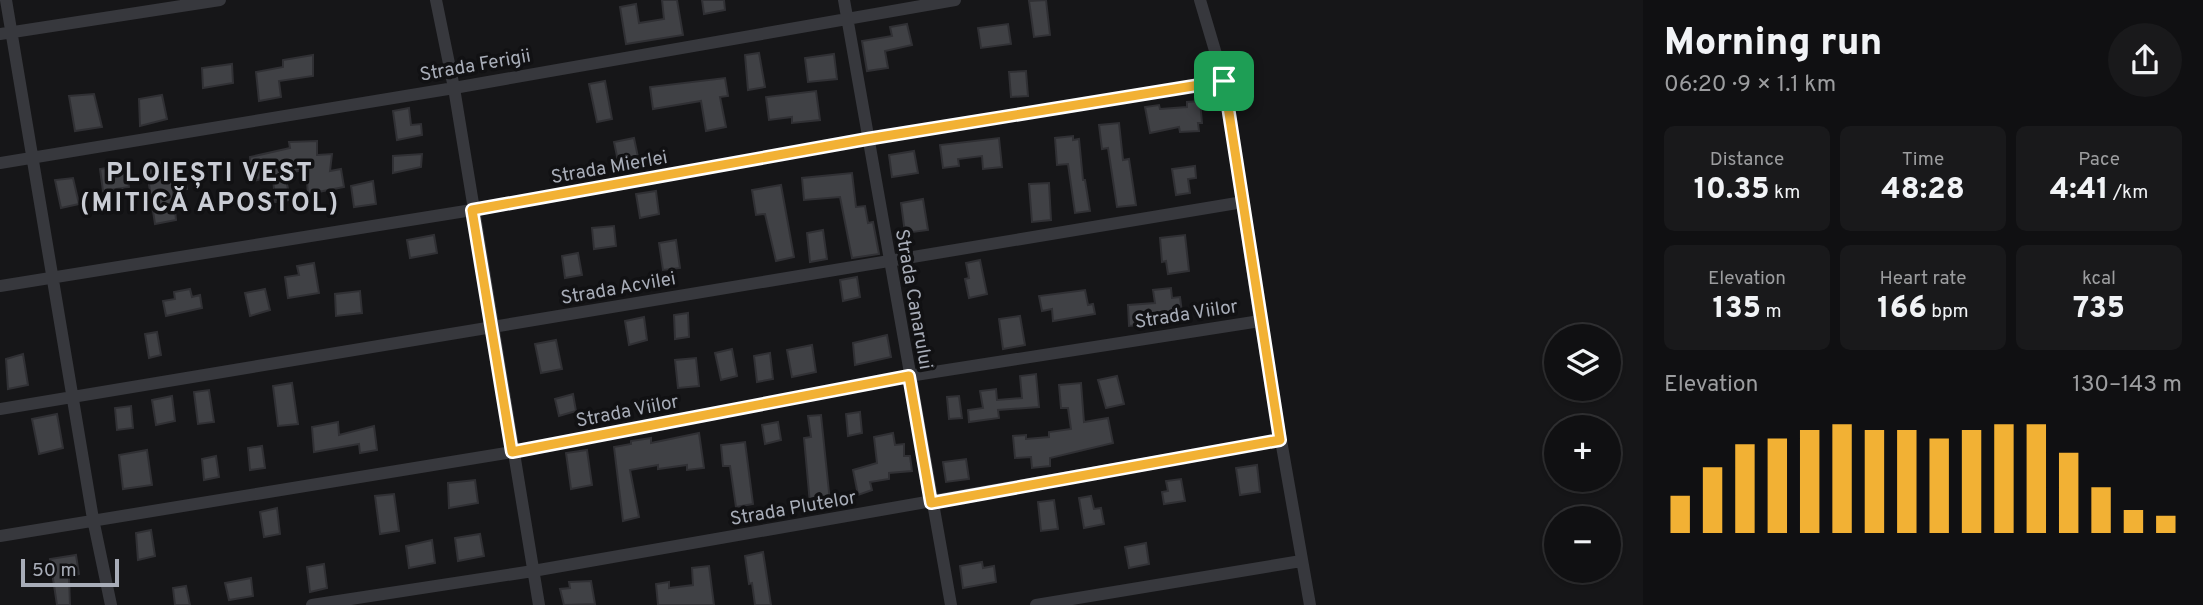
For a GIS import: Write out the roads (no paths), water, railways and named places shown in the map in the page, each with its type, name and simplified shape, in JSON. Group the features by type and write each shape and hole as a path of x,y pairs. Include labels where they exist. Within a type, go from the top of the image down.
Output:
{"street":[{"path":"6,0 6,33 54,276 93,519 111,605"},
{"path":"6,33 220,0"},
{"path":"436,0 454,88 539,605"},
{"name":"Strada Canarului","path":"844,0 951,605"},
{"name":"Strada Ferigii","path":"0,163 454,88 955,0"},
{"path":"1200,0 1224,81 1260,321 1310,605"},
{"name":"Strada Mierlei","path":"0,286 472,210 867,139 1224,81"},
{"name":"Strada Acvilei","path":"0,409 1243,202"},
{"name":"Strada Viilor","path":"0,536 512,452 909,376 1260,321"},
{"name":"Strada Plutelor","path":"312,605 533,571 1280,440"},
{"path":"1037,605 1301,561"}],"district":[{"name":"PLOIEȘTI VEST (MITICĂ APOSTOL)","path":"210,187"}]}
